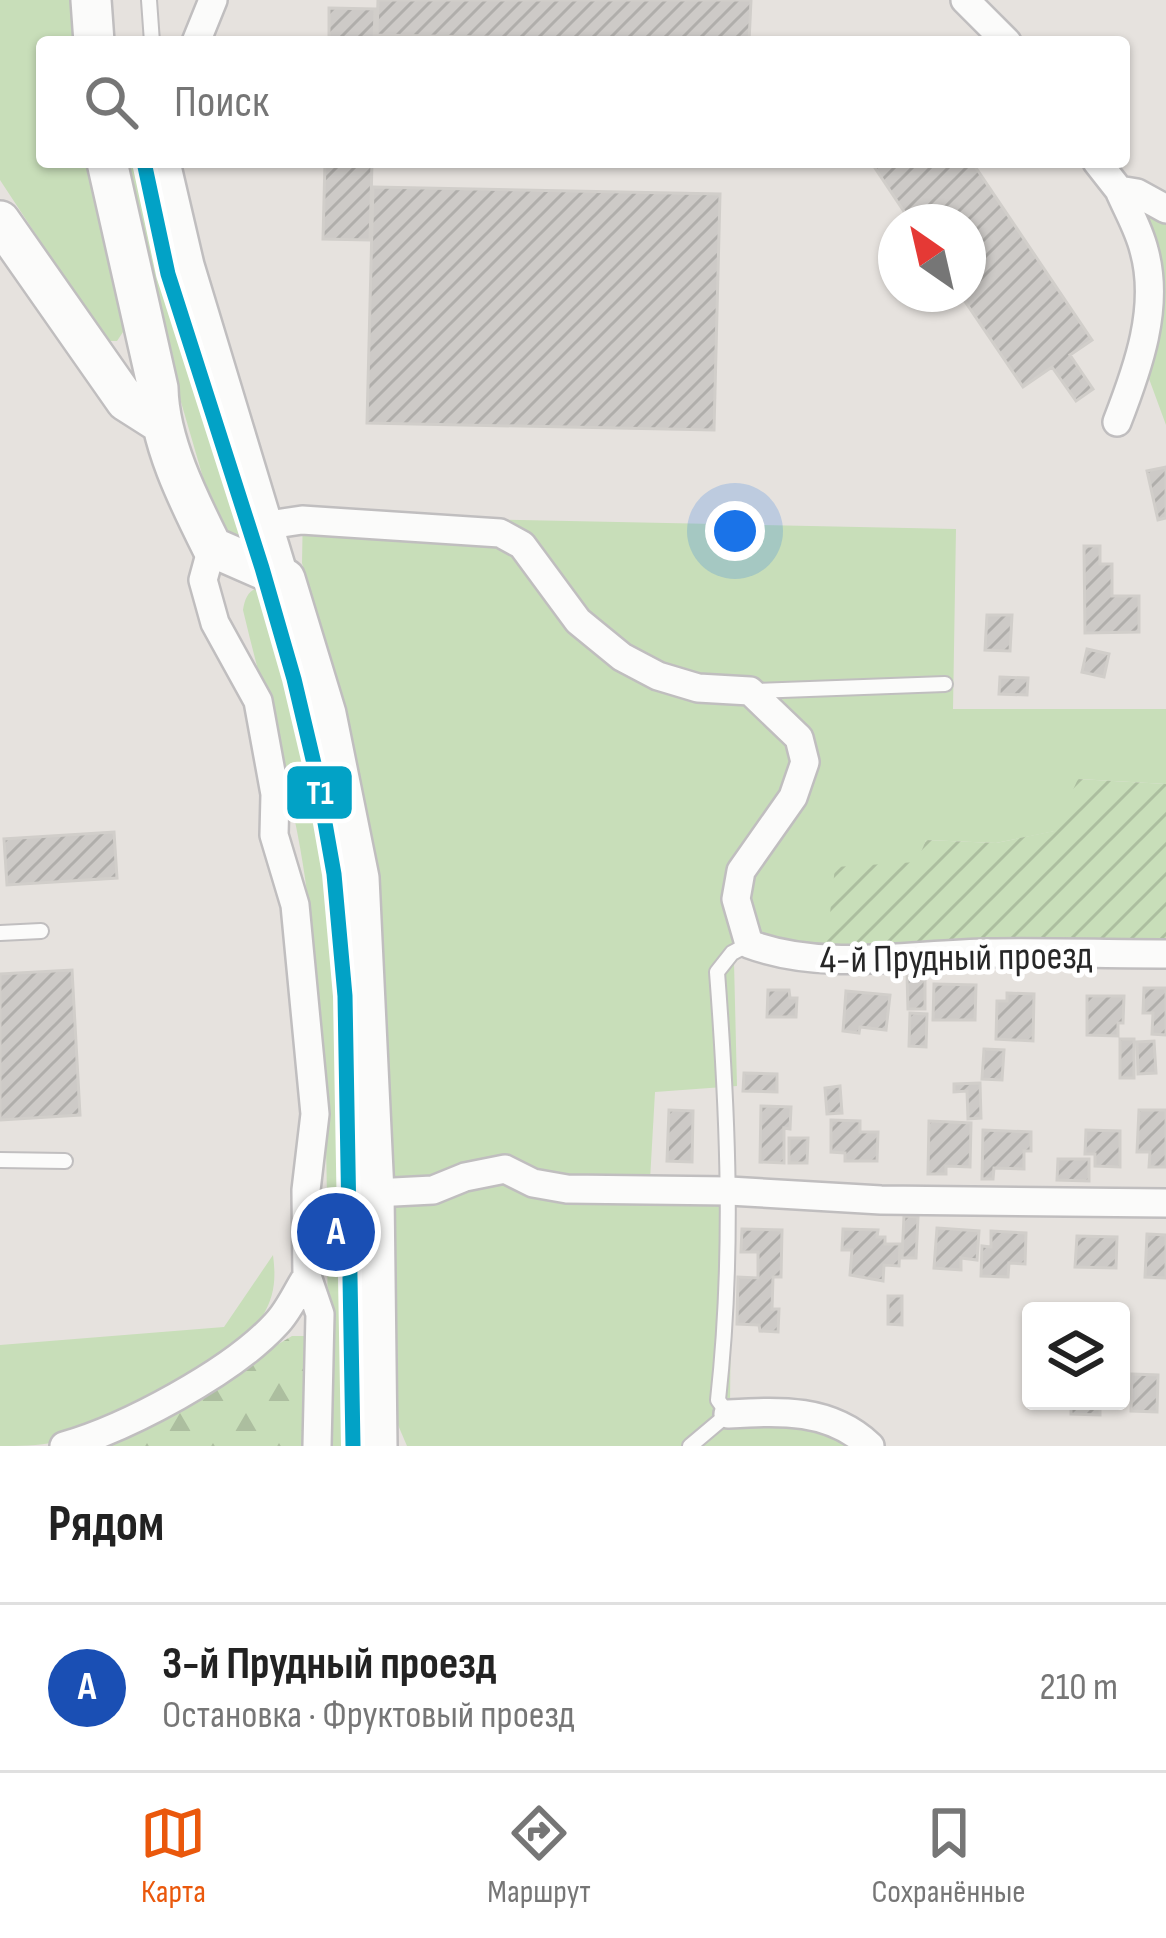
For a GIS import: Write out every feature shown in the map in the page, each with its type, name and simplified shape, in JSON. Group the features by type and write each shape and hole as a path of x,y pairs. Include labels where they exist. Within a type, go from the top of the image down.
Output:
{"street":[{"path":"91,0 94,36"},
{"path":"198,36 213,0"},
{"path":"965,0 1001,36"},
{"path":"108,168 158,388 159,422 212,548 203,580 215,623 259,701 275,794 274,836 296,905 315,1114 306,1190 307,1276 320,1314 317,1446"},
{"path":"167,168 190,265 326,714 359,878 368,996 377,1446"},
{"path":"1102,168 1118,190 1143,244 1150,277 1136,374 1118,422"},
{"path":"1118,190 1137,193 1166,209"},
{"path":"0,221 126,401 159,422"},
{"path":"269,525 302,520 500,533 521,545 578,621 622,657 658,676 698,688 750,692 799,738 805,762 787,809 741,871 736,899 749,944"},
{"path":"212,548 285,578"},
{"name":"4-й Прудный проезд","path":"749,944 782,956 826,959 992,952 1166,954"},
{"path":"374,1192 433,1190 505,1169 533,1183 567,1190 1166,1203"},
{"path":"64,1446 107,1434 245,1352 279,1322 307,1276"},
{"path":"728,1414 784,1411 832,1420 870,1446"}],"lane":[{"path":"149,0 152,36"},
{"path":"750,692 945,684"},
{"path":"0,933 41,931"},
{"path":"690,1446 728,1414 718,1400 728,1312 729,1191 728,1100 717,972 732,953 749,944"},
{"path":"0,1160 64,1161"}],"green space":[{"path":"0,0 76,0 79,36 36,36 36,168 96,168 127,326 117,341 107,341 100,332 0,180"},
{"path":"124,168 155,168 176,273 251,508 252,526 243,538 226,538 211,505 144,275"},
{"path":"1146,212 1166,215 1166,425 1148,376"},
{"path":"303,508 376,517 956,529 953,709 1166,709 1166,784 1079,779 1055,831 996,843 926,840 918,862 826,951 760,932 734,962 737,1086 655,1092 650,1180 732,1186 730,1406 783,1415 861,1446 407,1446 392,1411 343,705 302,563"},
{"path":"263,586 276,592 287,625 343,877 355,997 363,1446 326,1446 326,1162 320,1019 299,844 243,610 248,594"},
{"path":"1078,779 1166,784 1166,946 826,951 835,867 917,862 926,840 996,843 1054,831"},
{"path":"273,1255 274,1287 266,1309 227,1350 167,1389 76,1435 49,1443 0,1446 0,1345 224,1327"},
{"path":"292,1336 311,1336 308,1446 107,1446"}],"building":[{"path":"378,0 751,0 749,36 377,35"},
{"path":"329,8 375,9 374,36 329,36"},
{"path":"325,168 372,168 370,240 323,239"},
{"path":"875,168 976,168 1092,340 1070,355 1093,389 1076,401 1052,367 1023,387 972,312 986,312 986,204 899,204"},
{"path":"373,187 720,194 714,430 367,423"},
{"path":"1166,467 1166,518 1158,520 1147,471"},
{"path":"1084,546 1100,546 1100,564 1112,564 1112,596 1139,596 1139,632 1085,633"},
{"path":"987,615 1012,615 1010,651 985,650"},
{"path":"1087,649 1109,654 1104,677 1082,672"},
{"path":"1000,677 1028,678 1027,695 999,694"},
{"path":"114,832 117,878 7,885 4,839"},
{"path":"72,970 80,1115 0,1120 0,974"},
{"path":"907,974 925,974 925,1009 908,1009"},
{"path":"934,984 976,985 975,1020 933,1020"},
{"path":"1144,988 1166,988 1166,1035 1152,1034 1153,1013 1143,1013"},
{"path":"768,990 789,990 790,998 797,998 796,1017 767,1017"},
{"path":"846,991 890,995 886,1030 860,1027 859,1033 843,1031"},
{"path":"1007,993 1034,994 1033,1041 996,1039 997,1001 1007,1001"},
{"path":"1087,996 1124,996 1118,1036 1087,1035"},
{"path":"910,1013 927,1014 926,1047 909,1046"},
{"path":"1120,1039 1134,1039 1134,1078 1120,1078"},
{"path":"1154,1041 1156,1073 1138,1074 1137,1042"},
{"path":"984,1049 1004,1050 1002,1080 982,1079"},
{"path":"744,1073 777,1074 777,1092 743,1091"},
{"path":"980,1083 981,1118 968,1119 967,1091 954,1092 954,1084"},
{"path":"840,1086 842,1113 827,1114 825,1088"},
{"path":"761,1106 791,1107 790,1129 784,1128 784,1163 760,1162"},
{"path":"669,1110 693,1111 692,1162 667,1161"},
{"path":"1139,1110 1166,1110 1166,1167 1149,1167 1150,1152 1137,1152"},
{"path":"831,1120 860,1121 860,1132 878,1132 877,1161 845,1161 845,1153 831,1152"},
{"path":"929,1121 971,1123 970,1167 946,1166 946,1174 928,1174"},
{"path":"983,1130 1031,1132 1024,1169 994,1168 993,1179 982,1179"},
{"path":"1086,1130 1120,1131 1120,1167 1095,1166 1095,1154 1085,1154"},
{"path":"789,1138 808,1138 807,1163 789,1163"},
{"path":"1058,1159 1089,1159 1089,1181 1057,1180"},
{"path":"904,1216 918,1217 916,1258 902,1258"},
{"path":"937,1228 979,1231 977,1260 961,1258 961,1270 934,1268"},
{"path":"742,1229 782,1230 781,1277 773,1277 772,1309 779,1309 778,1332 737,1324 738,1277 758,1278 758,1252 741,1252"},
{"path":"843,1229 878,1230 877,1237 885,1237 885,1244 900,1244 899,1266 884,1265 883,1281 850,1275 852,1250 842,1250"},
{"path":"991,1231 1026,1233 1025,1264 1009,1263 1008,1277 981,1276 982,1246 991,1247"},
{"path":"1147,1234 1166,1235 1166,1278 1145,1277"},
{"path":"1077,1236 1117,1237 1116,1268 1075,1267"},
{"path":"888,1296 902,1296 902,1325 888,1324"},
{"path":"1132,1374 1158,1375 1157,1412 1131,1411"},
{"path":"1071,1410 1100,1410 1100,1415 1071,1414"}],"transit line":[{"name":"T1","path":"145,168 168,274 294,679 334,874 345,996 353,1446"}],"place":[{"name":"3-й Прудный проезд","path":"336,1232"}]}
